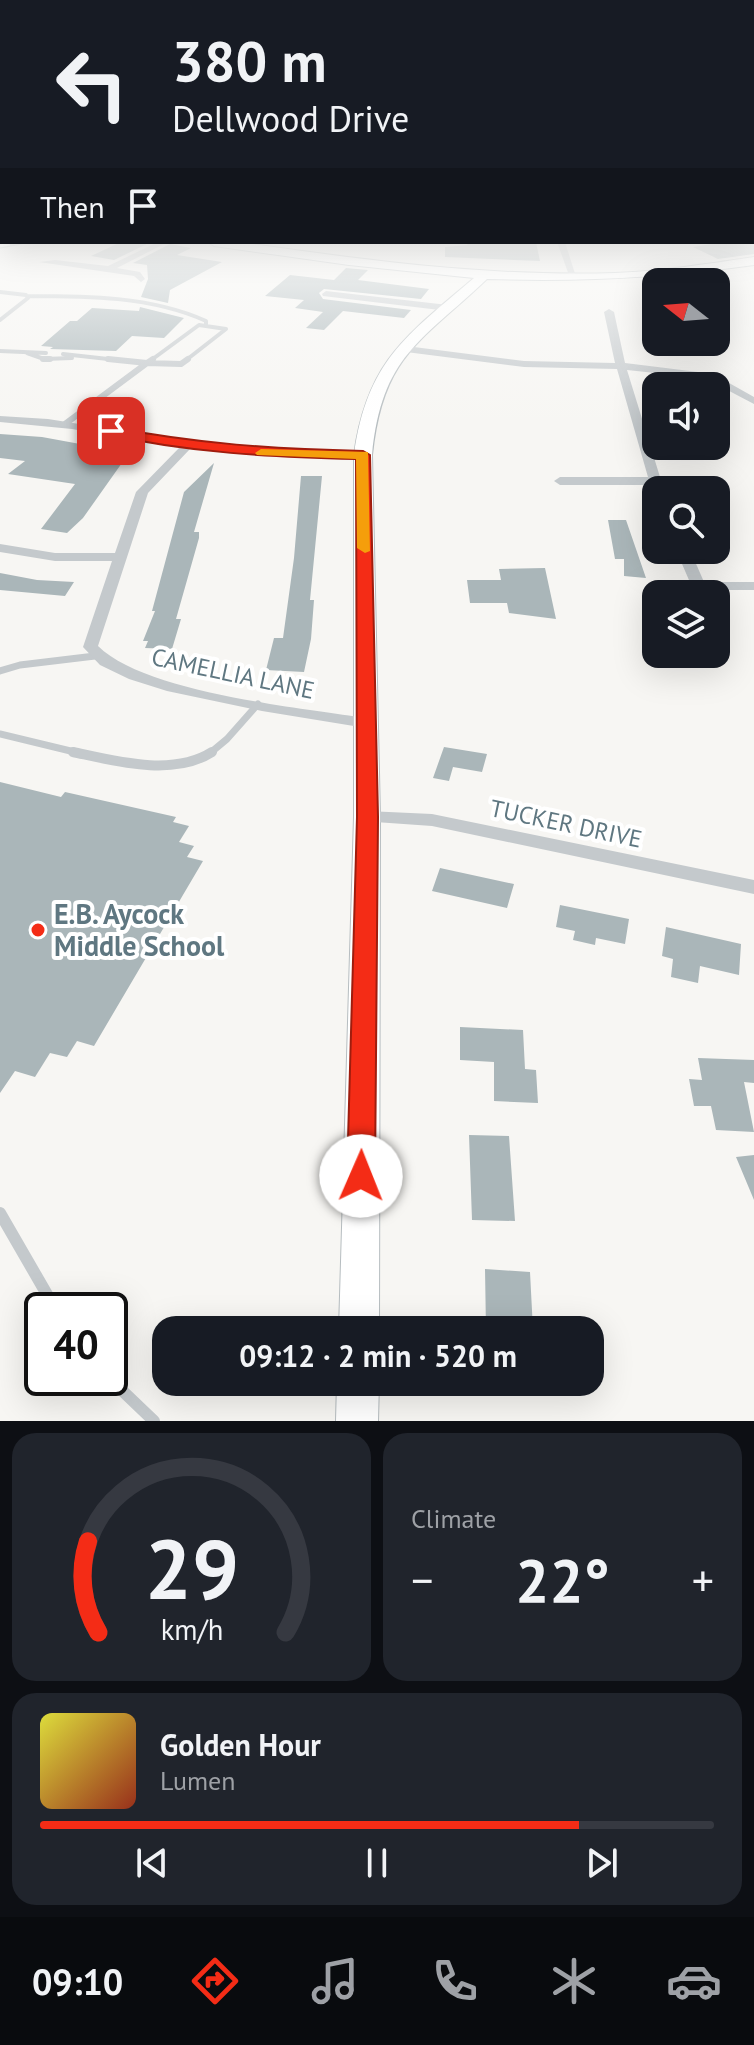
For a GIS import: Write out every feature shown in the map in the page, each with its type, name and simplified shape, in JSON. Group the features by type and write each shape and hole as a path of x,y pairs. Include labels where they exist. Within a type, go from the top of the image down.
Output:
{"street":[{"path":"337,295 448,308"},
{"path":"359,1316 367,817 363,455 371,404 385,377 406,349 462,295"},
{"path":"609,312 621,366 653,476"},
{"path":"406,349 524,364 621,366 694,374 718,381 754,401"},
{"path":"0,419 65,424 187,446 260,453 363,455"},
{"path":"95,656 90,647 142,492 187,446"},
{"path":"560,481 642,485"},
{"path":"0,548 55,557 118,557"},
{"path":"730,588 754,586"},
{"name":"CAMELLIA LANE","path":"95,656 109,666 164,685 366,723"},
{"name":"TUCKER DRIVE","path":"367,817 432,820 754,887"},
{"path":"357,1421 358,1396"}],"lane":[{"path":"22,295 181,309 206,321 206,326"},
{"path":"0,320 27,296"},
{"path":"63,354 77,357 147,363 179,365 226,329 197,326 147,363 65,424"},
{"path":"0,351 46,353"},
{"path":"27,353 49,359 77,357"},
{"path":"0,671 20,665 95,656"},
{"path":"0,734 148,766 180,765 215,750 258,704"},
{"path":"0,1213 46,1292"},
{"path":"128,1396 154,1421"}],"building":[{"path":"142,295 169,295 168,303"},
{"path":"321,295 323,299 411,310 404,318 343,311 324,330 306,328 323,312 295,308 304,300 265,296"},
{"path":"385,295 424,295 421,299"},
{"path":"140,307 184,318 164,338 132,336 116,351 41,346 70,321 77,321 92,308 139,311"},
{"path":"0,434 42,437 129,453 83,518 67,533 41,529 75,484 8,474 25,461 0,458"},
{"path":"214,463 194,532 199,532 199,538 176,619 181,619 172,649 145,648 148,641 143,641 155,611 152,611 184,492"},
{"path":"301,476 322,476 310,600 314,600 311,639 304,672 266,670 274,638 283,638"},
{"path":"608,520 626,520 646,578 624,576 624,559 615,559"},
{"path":"545,568 556,619 509,613 507,603 470,603 467,580 501,580 499,569"},
{"path":"0,573 37,580 74,582 65,596 0,590"},
{"path":"444,747 487,754 482,772 453,767 449,781 433,778"},
{"name":"E.B. Aycock Middle School","path":"0,782 61,797 65,792 176,817 173,822 189,826 179,842 194,846 187,857 203,861 94,1046 77,1041 67,1057 50,1053 35,1077 15,1071 0,1093"},
{"path":"440,868 514,884 507,908 432,891"},
{"path":"560,905 629,919 625,944 596,938 595,945 573,940 575,931 556,927"},
{"path":"666,927 741,944 739,975 700,966 698,983 671,977 673,959 662,956"},
{"path":"460,1027 523,1030 525,1069 536,1070 538,1103 494,1101 494,1062 460,1060"},
{"path":"698,1058 754,1060 754,1083 744,1082 754,1132 716,1130 711,1106 694,1106 689,1079 702,1080"},
{"path":"469,1135 509,1136 515,1221 472,1220"},
{"path":"754,1155 754,1200 736,1157"},
{"path":"485,1269 530,1272 532,1316 486,1316"}],"slow traffic":[{"path":"261,453 363,455 365,548"}],"place":[{"name":"E.B. Aycock Middle School","path":"38,930"}],"route":[{"path":"111,431 187,446 260,453 363,455 367,817 361,1176"}]}
